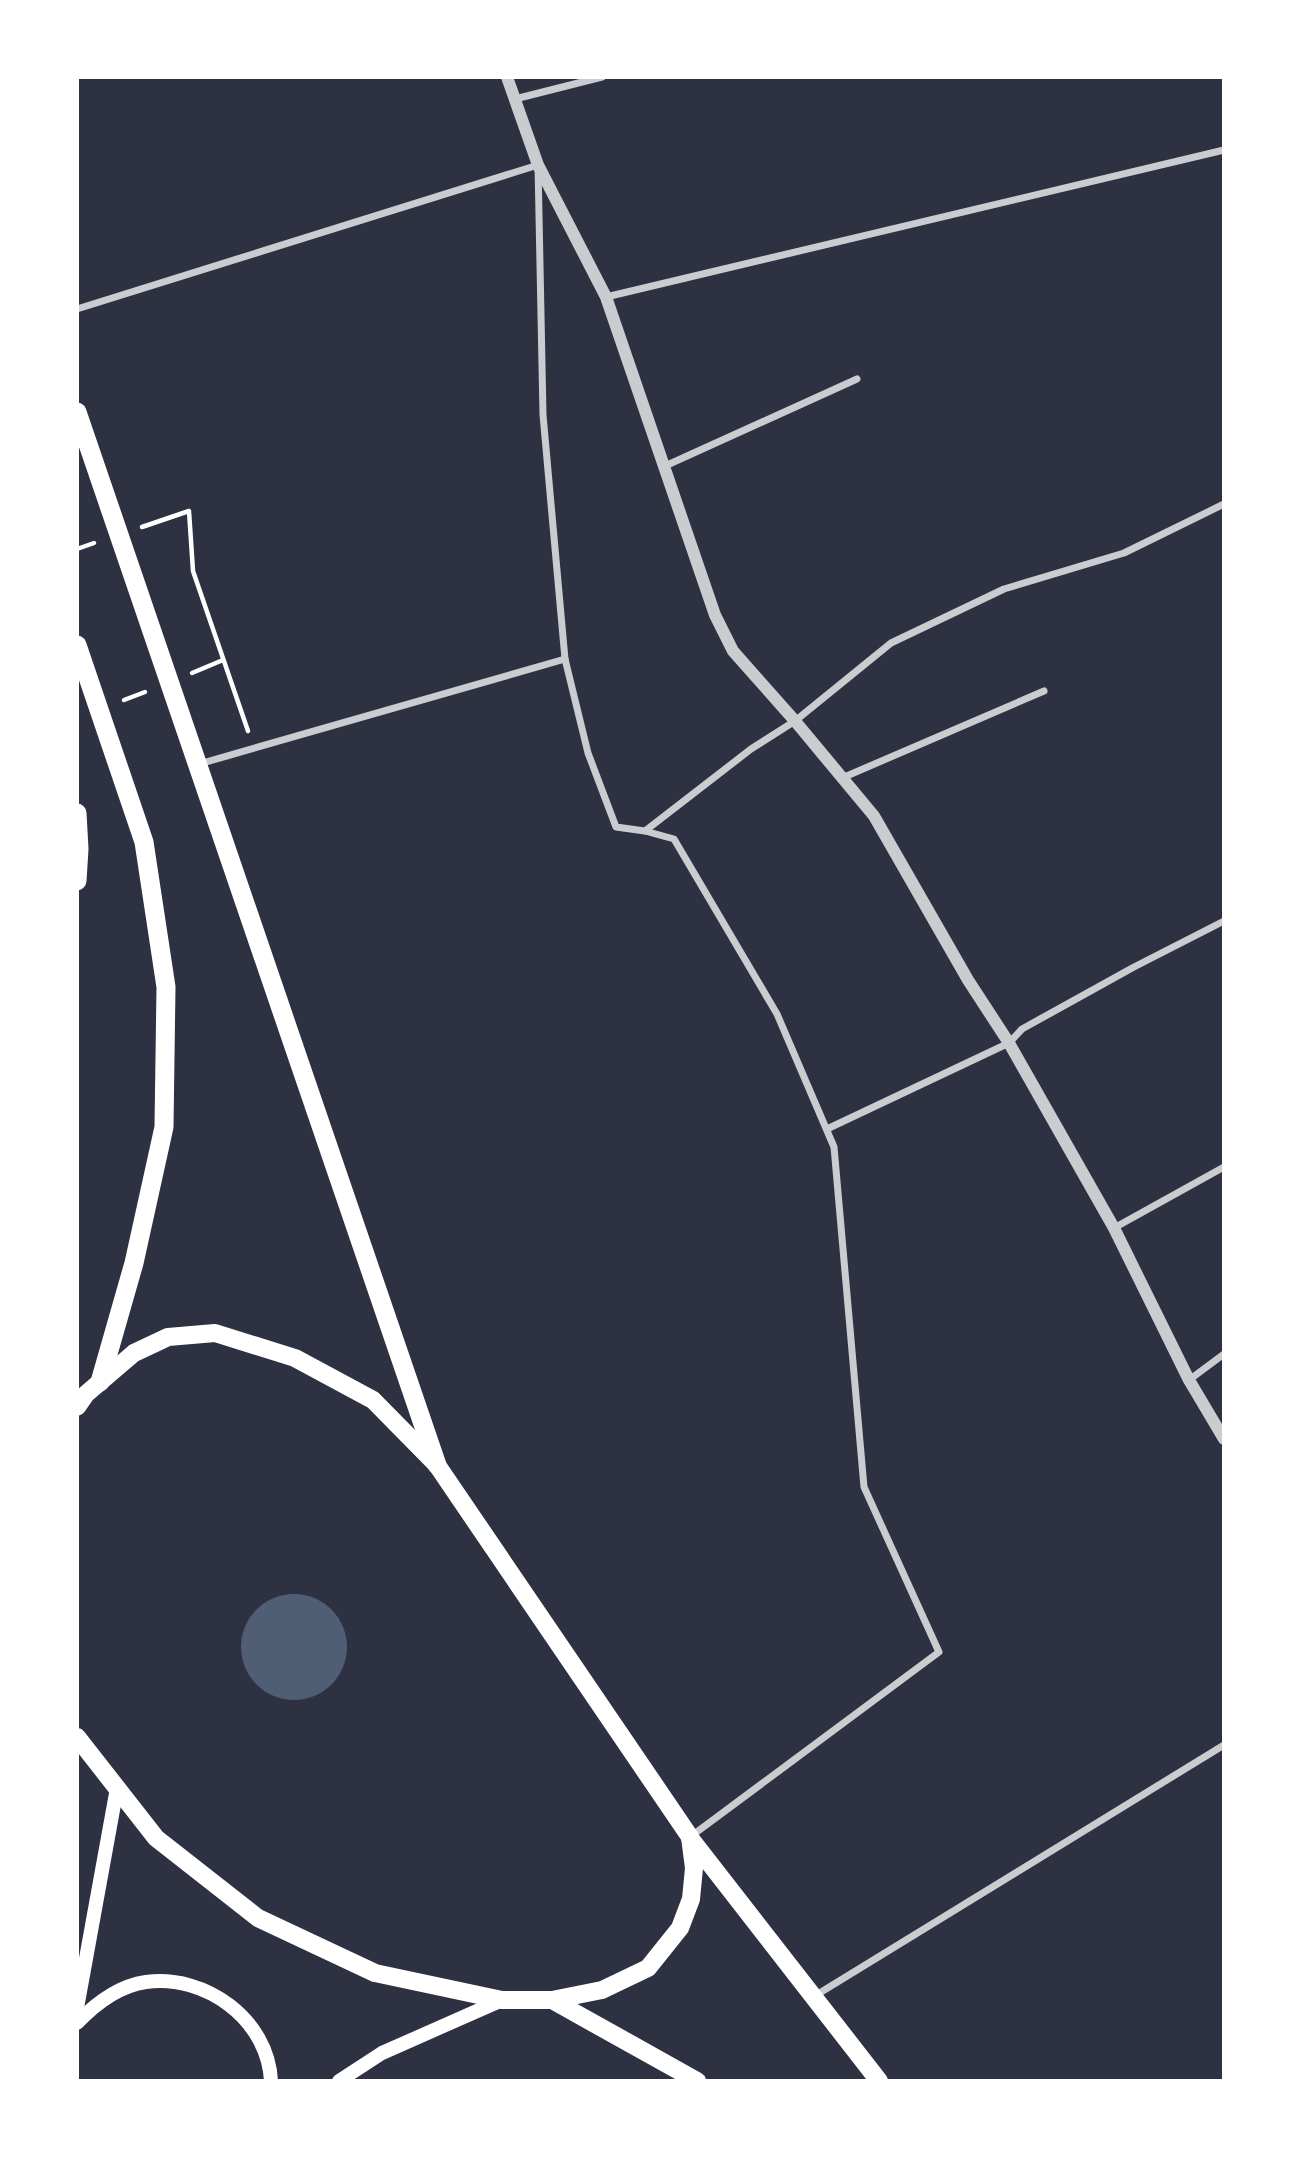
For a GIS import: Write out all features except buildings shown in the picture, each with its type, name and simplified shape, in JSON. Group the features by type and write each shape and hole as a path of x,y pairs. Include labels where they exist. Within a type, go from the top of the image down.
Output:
{"highway":[{"path":"77,411 437,1465"},
{"path":"77,646 144,842 166,987 164,1127 134,1263 85,1395"},
{"path":"77,813 77,881"}],"main road":[{"path":"85,1395 134,1353 168,1337 215,1333 295,1358 373,1400 437,1465 690,1837 879,2081"},
{"path":"77,1737 156,1838 258,1918 375,1973 502,2000 552,2000 602,1990 648,1968 680,1928 691,1899 694,1868 690,1837"},
{"path":"77,2008 117,1788"},
{"path":"77,2022 93,2005 118,1990 145,1982 174,1982 201,1988 227,2002 247,2021 262,2046 271,2081"},
{"path":"339,2081 382,2053 502,2000"},
{"path":"552,2000 697,2081"}],"street":[{"path":"507,77 538,165 606,297 715,615 733,651 874,816 968,980 1009,1043 1114,1228 1189,1380 1224,1439"},
{"path":"515,99 601,77"},
{"path":"606,297 1224,150"},
{"path":"77,309 538,165"},
{"path":"538,165 542,415 565,659 588,753 616,827 646,831 674,839 778,1014 827,1129 834,1147 864,1488 939,1652 690,1837"},
{"path":"665,466 857,379"},
{"path":"646,831 751,749 795,721 891,643 1004,589 1124,553 1224,504"},
{"path":"197,765 565,659"},
{"path":"842,778 1044,691"},
{"path":"827,1129 1009,1043 1022,1029 1224,921"},
{"path":"1114,1228 1224,1167"},
{"path":"1189,1380 1224,1354"},
{"path":"813,1997 1224,1745"}],"path":[{"path":"188,511 193,571 254,748"}],"water":[{"path":"294,1594 314,1598 332,1609 343,1627 347,1647 343,1667 332,1685 314,1696 294,1700 274,1696 256,1685 245,1667 241,1647 245,1627 256,1609 274,1598"}]}
